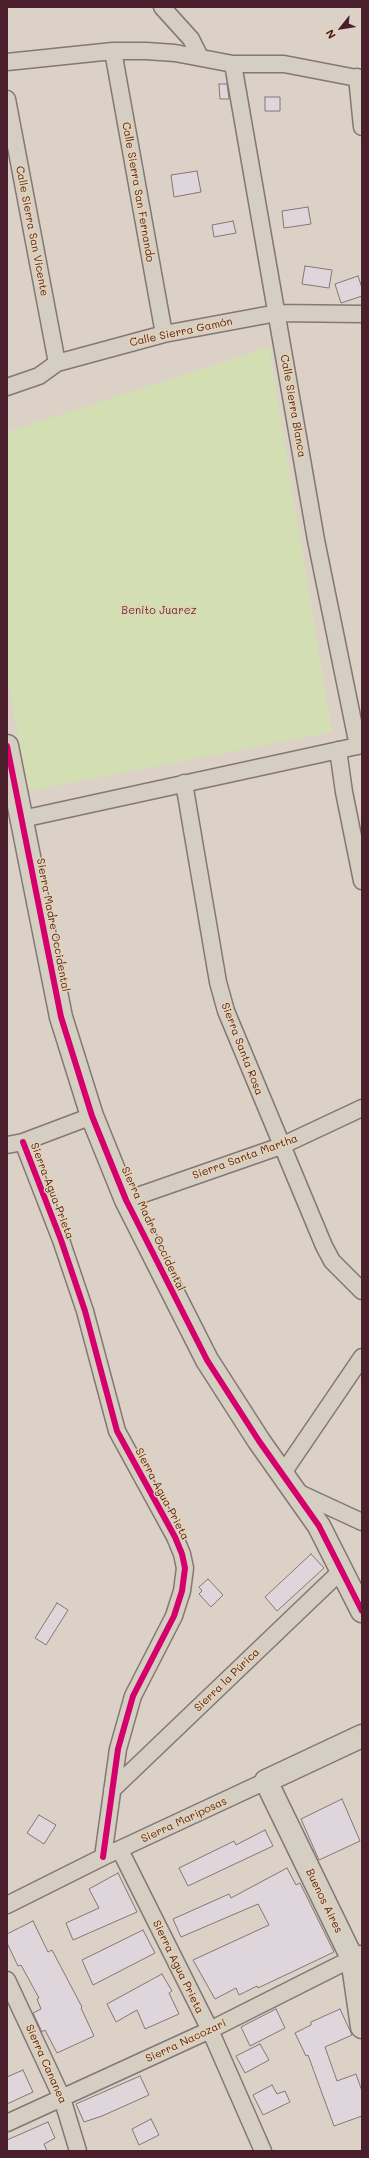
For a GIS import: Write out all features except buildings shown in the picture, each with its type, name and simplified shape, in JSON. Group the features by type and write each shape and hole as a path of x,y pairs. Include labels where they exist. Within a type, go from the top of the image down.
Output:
{"street":[{"path":"162,7 191,39 200,57"},
{"path":"7,62 112,51 154,51 200,57 233,64 284,64 359,78 362,127"},
{"name":"Calle Sierra San Fernando","path":"112,51 164,334"},
{"name":"Calle Sierra Blanca","path":"233,64 316,540 360,746"},
{"name":"Calle Sierra San Vicente","path":"7,100 57,363"},
{"name":"Calle Sierra Gamón","path":"7,387 40,376 57,363 164,334 277,313 362,314"},
{"name":"Sierra Madre Occidental","path":"7,746 11,789 22,820 61,1017 92,1116 126,1200 207,1360 238,1410 319,1526 362,1611"},
{"path":"22,820 184,783 360,746"},
{"path":"338,750 344,792 362,881"},
{"name":"Sierra Santa Rosa","path":"184,783 218,982 226,1011 238,1044 324,1246 332,1261 362,1291"},
{"name":"Sierra Santa Martha","path":"126,1200 281,1146 362,1108"},
{"path":"7,1145 23,1142 92,1116"},
{"name":"Sierra Agua Prieta","path":"23,1142 61,1240 85,1311 117,1431 175,1537 182,1554 185,1568 182,1591 174,1616 133,1696 118,1749 103,1858"},
{"path":"283,1473 362,1357"},
{"path":"295,1491 362,1522"},
{"name":"Sierra la Púrica","path":"112,1790 342,1570"},
{"name":"Sierra Mariposas","path":"7,1905 362,1736"},
{"name":"Buenos Aires","path":"266,1781 357,1956 362,2027"},
{"name":"Sierra Agua Prieta","path":"120,1850 210,2030 263,2151"},
{"name":"Sierra Nacozari","path":"7,2123 210,2030 357,1956"},
{"name":"Sierra Cananea","path":"7,1980 62,2098 78,2151"}],"green space":[{"name":"Benito Juarez","path":"269,347 332,732 29,791 7,678 7,436 10,431"}],"cycle path":[{"path":"7,746 61,1017 92,1116 126,1200 207,1360 259,1441 319,1526 362,1611"},
{"path":"23,1142 61,1240 85,1311 117,1431 175,1537 182,1554 185,1568 182,1591 174,1616 133,1696 118,1749 103,1857"}]}
